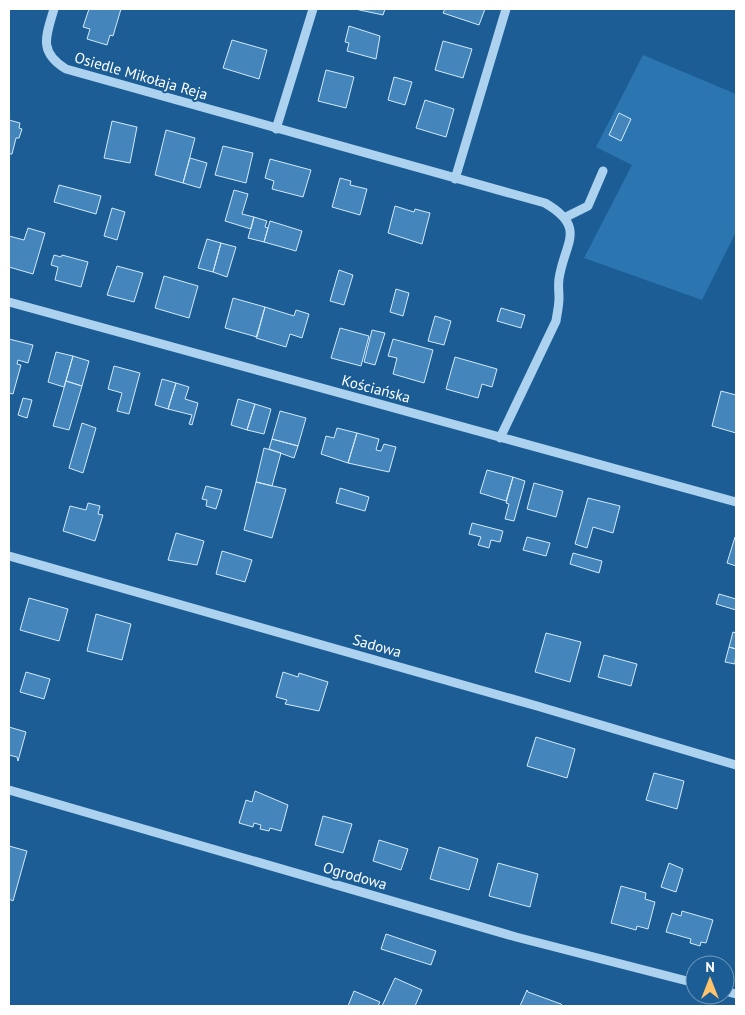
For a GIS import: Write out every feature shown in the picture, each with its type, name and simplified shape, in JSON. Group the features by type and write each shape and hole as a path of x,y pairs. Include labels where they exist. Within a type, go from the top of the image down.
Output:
{"street":[{"name":"Osiedle Mikołaja Reja","path":"54,9 46,36 46,50 54,61 66,69 545,203 561,212 564,218"},
{"path":"276,129 313,9"},
{"path":"455,179 506,9"},
{"path":"500,438 556,321 560,300 558,280 571,238 568,224 564,218 588,206 603,172"},
{"name":"Kościańska","path":"9,302 736,502"},
{"name":"Sadowa","path":"9,556 537,706 736,765"},
{"name":"Ogrodowa","path":"9,790 506,934 685,981"}],"shaded area":[{"path":"643,55 736,94 736,232 702,300 584,258 632,165 596,147"}],"building":[{"path":"89,9 121,9 113,36 110,35 107,45 87,39 90,29 83,27"},
{"path":"355,9 385,9 383,15"},
{"path":"445,9 485,9 479,25 443,13"},
{"path":"349,26 380,36 376,59 347,51 349,43 345,42"},
{"path":"232,40 267,50 259,79 223,68"},
{"path":"443,41 472,49 463,78 435,70"},
{"path":"326,70 354,77 346,108 318,101"},
{"path":"394,77 412,82 405,105 388,100"},
{"path":"425,100 454,109 446,137 416,128"},
{"path":"619,113 631,119 621,141 609,135"},
{"path":"9,120 20,123 19,128 22,129 19,138 16,138 12,154 9,154"},
{"path":"112,121 137,127 130,163 104,158"},
{"path":"166,130 195,138 183,183 155,175"},
{"path":"223,146 253,153 246,183 215,175"},
{"path":"190,158 207,163 200,188 183,183"},
{"path":"270,159 311,170 303,197 272,189 274,181 265,178"},
{"path":"340,178 351,181 350,185 367,189 360,215 332,207"},
{"path":"59,185 101,196 96,214 54,202"},
{"path":"234,190 248,194 242,214 254,217 251,229 225,221"},
{"path":"395,206 414,212 415,209 430,213 422,244 388,233"},
{"path":"112,208 125,212 117,240 104,236"},
{"path":"254,217 267,221 265,227 268,228 264,242 248,238"},
{"path":"270,221 302,231 296,251 264,242"},
{"path":"28,228 45,233 33,274 9,267 9,236 24,240"},
{"path":"207,239 221,243 213,272 198,268"},
{"path":"221,243 236,247 227,277 213,272"},
{"path":"54,255 61,257 62,255 88,262 81,287 55,280 58,267 51,265"},
{"path":"117,266 143,273 134,302 107,295"},
{"path":"339,270 353,275 344,305 330,301"},
{"path":"164,276 198,286 189,318 155,308"},
{"path":"396,289 409,293 403,316 390,312"},
{"path":"233,298 265,307 257,337 225,328"},
{"path":"265,307 294,316 296,310 309,314 302,338 290,334 286,347 256,338"},
{"path":"501,308 525,315 521,328 497,321"},
{"path":"435,316 451,321 444,345 428,341"},
{"path":"340,328 369,336 361,366 331,358"},
{"path":"372,330 385,333 375,365 364,362"},
{"path":"9,339 33,345 28,363 18,360 17,364 21,365 13,394 9,393"},
{"path":"393,339 433,350 424,383 393,374 397,358 388,356"},
{"path":"56,352 73,356 64,387 48,382"},
{"path":"73,356 89,361 82,386 66,381"},
{"path":"455,357 497,369 492,387 482,384 478,398 446,389"},
{"path":"114,366 140,373 129,414 117,411 122,393 108,389"},
{"path":"162,379 176,383 168,409 155,405"},
{"path":"66,381 82,386 69,430 53,426"},
{"path":"176,383 189,387 185,399 198,403 192,425 189,424 192,415 168,409"},
{"path":"721,391 736,395 736,433 712,426"},
{"path":"23,398 32,400 27,418 18,415"},
{"path":"238,399 255,404 247,430 231,425"},
{"path":"255,404 271,409 264,434 247,430"},
{"path":"280,411 306,418 298,446 272,439"},
{"path":"82,423 96,428 83,473 69,468"},
{"path":"337,428 357,433 348,463 321,454 326,436 334,438"},
{"path":"357,433 379,439 376,450 381,451 384,444 396,447 389,472 348,463"},
{"path":"272,439 298,446 294,458 269,449"},
{"path":"264,448 281,453 272,486 256,482"},
{"path":"487,470 513,477 506,501 480,493"},
{"path":"513,477 525,481 514,521 505,519 509,504 506,503"},
{"path":"256,482 286,489 272,538 244,530"},
{"path":"534,483 563,491 556,517 527,509"},
{"path":"206,486 222,490 216,509 206,506 207,500 202,499"},
{"path":"340,488 369,497 365,511 336,503"},
{"path":"588,498 620,506 613,533 593,527 587,548 575,544"},
{"path":"88,503 100,506 98,514 103,515 95,541 63,531 70,506 86,510"},
{"path":"472,523 503,531 500,542 491,540 489,548 478,545 481,537 469,534"},
{"path":"176,533 204,541 197,565 168,560"},
{"path":"527,537 550,543 546,556 523,550"},
{"path":"736,537 736,566 727,563"},
{"path":"222,551 252,560 245,582 216,574"},
{"path":"573,553 602,561 599,573 570,564"},
{"path":"719,594 736,599 736,610 716,604"},
{"path":"29,598 68,609 59,641 20,630"},
{"path":"96,614 131,624 122,660 87,651"},
{"path":"733,632 736,633 736,649 729,647"},
{"path":"546,633 581,642 570,682 535,672"},
{"path":"729,647 736,649 735,664 725,662"},
{"path":"604,655 637,664 631,686 598,677"},
{"path":"26,672 50,679 44,699 20,692"},
{"path":"283,672 298,677 299,673 328,682 319,711 285,704 287,700 276,697"},
{"path":"9,727 26,732 18,761 17,757 9,755"},
{"path":"536,737 575,749 567,778 527,766"},
{"path":"654,773 684,781 677,809 646,800"},
{"path":"255,791 288,805 281,831 270,828 269,831 260,829 261,825 254,823 253,827 239,823 246,800 252,802"},
{"path":"323,816 352,824 343,853 315,845"},
{"path":"379,840 408,849 401,870 373,861"},
{"path":"9,846 27,851 13,901 9,899"},
{"path":"439,847 478,859 469,890 430,879"},
{"path":"498,863 538,874 530,907 489,896"},
{"path":"669,863 683,869 676,892 661,887"},
{"path":"621,886 646,893 645,899 655,902 648,929 637,926 636,930 611,923"},
{"path":"682,911 713,920 706,943 701,942 700,946 690,943 691,939 666,932 672,913 681,916"},
{"path":"386,934 436,951 431,965 381,949"},
{"path":"395,978 422,990 415,1006 382,1006"},
{"path":"527,990 528,992 563,1006 520,1006"},
{"path":"354,991 380,1002 378,1006 348,1006"}]}
